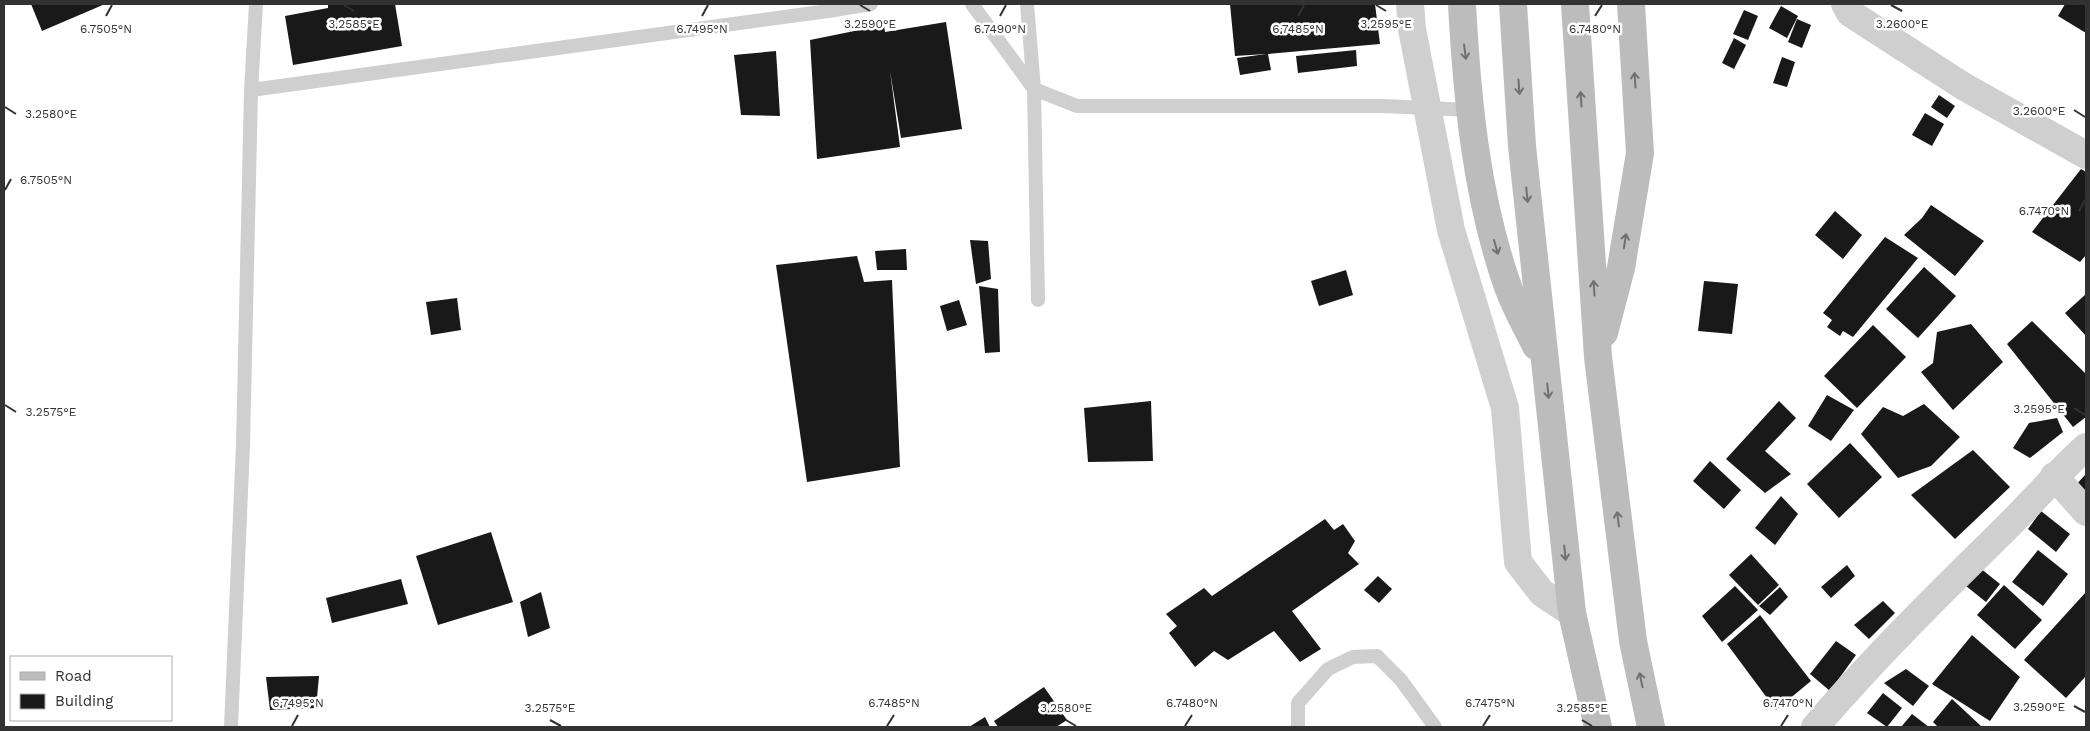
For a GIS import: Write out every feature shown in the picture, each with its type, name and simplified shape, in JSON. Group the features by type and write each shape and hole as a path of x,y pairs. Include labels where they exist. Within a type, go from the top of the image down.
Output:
{"main road":[{"path":"1462,4 1481,191 1507,285 1545,364"},
{"path":"1513,4 1522,146 1572,613 1598,727"},
{"path":"1575,4 1598,356 1633,641 1651,727"},
{"path":"1598,356 1621,268 1640,153 1630,4"}],"street":[{"path":"1410,4 1412,29 1451,230 1505,408 1518,562 1542,593 1572,613"},
{"path":"1846,4 1850,13 1963,86 2086,155"},
{"path":"1815,727 1890,643 2028,507 2054,476 2086,447"},
{"path":"2054,476 2086,512"}],"lane":[{"path":"231,727 243,445 251,90 256,4"},
{"path":"251,90 871,4"},
{"path":"972,4 1034,89 1076,106 1383,106 1472,110"},
{"path":"1027,4 1034,89 1038,300"},
{"path":"1298,727 1298,702 1328,669 1352,657 1377,656 1401,680 1435,727"}],"building":[{"path":"31,4 105,4 42,31"},
{"path":"328,4 395,4 402,46 293,65 285,16 328,8"},
{"path":"1230,4 1375,4 1380,44 1268,54 1271,70 1240,75 1237,58 1266,54 1235,56"},
{"path":"2065,4 2086,4 2086,33 2058,16"},
{"path":"1781,6 1798,16 1787,38 1769,28"},
{"path":"1744,10 1758,16 1748,40 1733,34"},
{"path":"1797,19 1811,25 1802,48 1788,42"},
{"path":"946,22 962,129 901,138 890,71 900,147 817,159 810,40 884,25 885,32"},
{"path":"1734,38 1746,45 1734,69 1722,63"},
{"path":"1356,50 1357,66 1298,73 1296,56"},
{"path":"776,51 780,116 741,115 734,55"},
{"path":"1782,57 1795,62 1787,87 1773,83"},
{"path":"1939,95 1955,106 1947,118 1931,107"},
{"path":"1925,113 1944,124 1932,146 1912,135"},
{"path":"2081,169 2086,172 2086,255 2080,262 2032,232"},
{"path":"1931,205 1984,241 1955,276 1904,235 1922,218"},
{"path":"1835,211 1862,235 1843,259 1815,235"},
{"path":"1885,237 1918,258 1853,337 1843,331 1840,336 1827,327 1832,320 1823,313"},
{"path":"970,240 988,241 991,279 976,284"},
{"path":"906,249 907,270 877,270 875,251"},
{"path":"857,256 864,282 892,280 900,467 807,482 776,265"},
{"path":"1924,267 1956,296 1918,338 1886,309"},
{"path":"1346,270 1353,295 1319,306 1311,281"},
{"path":"1704,281 1738,284 1732,334 1698,331"},
{"path":"979,286 998,289 1000,352 985,353"},
{"path":"2086,294 2086,336 2065,313"},
{"path":"457,298 461,330 431,335 426,302"},
{"path":"959,300 967,325 947,331 940,306"},
{"path":"2032,321 2086,374 2086,417 2073,427 2007,344"},
{"path":"1971,324 2003,362 1953,410 1921,372 1933,363 1937,332"},
{"path":"1873,325 1906,357 1857,408 1824,376"},
{"path":"1827,395 1854,410 1831,441 1808,426"},
{"path":"1151,401 1153,461 1088,462 1084,408"},
{"path":"1779,401 1796,418 1765,451 1791,474 1765,493 1726,459"},
{"path":"1924,404 1960,437 1931,466 1898,478 1861,434 1883,407 1903,416"},
{"path":"2057,418 2063,432 2030,458 2013,448 2029,423"},
{"path":"1850,443 1882,477 1839,518 1807,484"},
{"path":"1973,450 2010,487 1955,539 1911,495"},
{"path":"1710,461 1741,490 1724,509 1693,481"},
{"path":"2086,474 2086,498 2074,487"},
{"path":"1781,496 1798,514 1775,545 1755,528"},
{"path":"2041,511 2070,534 2056,552 2028,529"},
{"path":"1325,519 1334,530 1343,524 1355,541 1348,553 1359,564 1292,611 1321,649 1300,662 1274,631 1228,660 1214,651 1195,667 1169,633 1177,626 1166,614 1204,588 1212,596"},
{"path":"491,532 513,602 438,625 416,556"},
{"path":"2038,550 2068,574 2043,606 2012,582"},
{"path":"1751,554 1779,585 1758,605 1729,575"},
{"path":"1847,565 1855,576 1831,598 1821,587"},
{"path":"1980,568 2000,584 1986,602 1966,586"},
{"path":"1378,576 1392,589 1379,603 1364,590"},
{"path":"401,579 408,604 332,623 326,598"},
{"path":"2004,585 2042,620 2015,649 1977,615"},
{"path":"1735,586 1758,610 1722,642 1702,616"},
{"path":"1780,587 1788,597 1770,615 1759,606"},
{"path":"541,592 550,628 528,637 520,602"},
{"path":"2086,592 2086,676 2066,698 2024,660"},
{"path":"1883,601 1895,613 1869,639 1854,625"},
{"path":"1760,615 1811,681 1776,710 1727,644"},
{"path":"1972,635 2020,677 1990,721 1932,684"},
{"path":"1836,641 1856,655 1830,691 1810,674"},
{"path":"1906,669 1929,686 1913,706 1884,683"},
{"path":"319,676 316,708 270,710 266,677"},
{"path":"1044,687 1067,720 1056,727 998,727 994,721"},
{"path":"1883,693 1902,708 1887,727 1867,713"},
{"path":"1952,699 1982,727 1938,727 1933,722"},
{"path":"1912,714 1929,727 1901,727"},
{"path":"985,717 990,727 969,727"}]}
